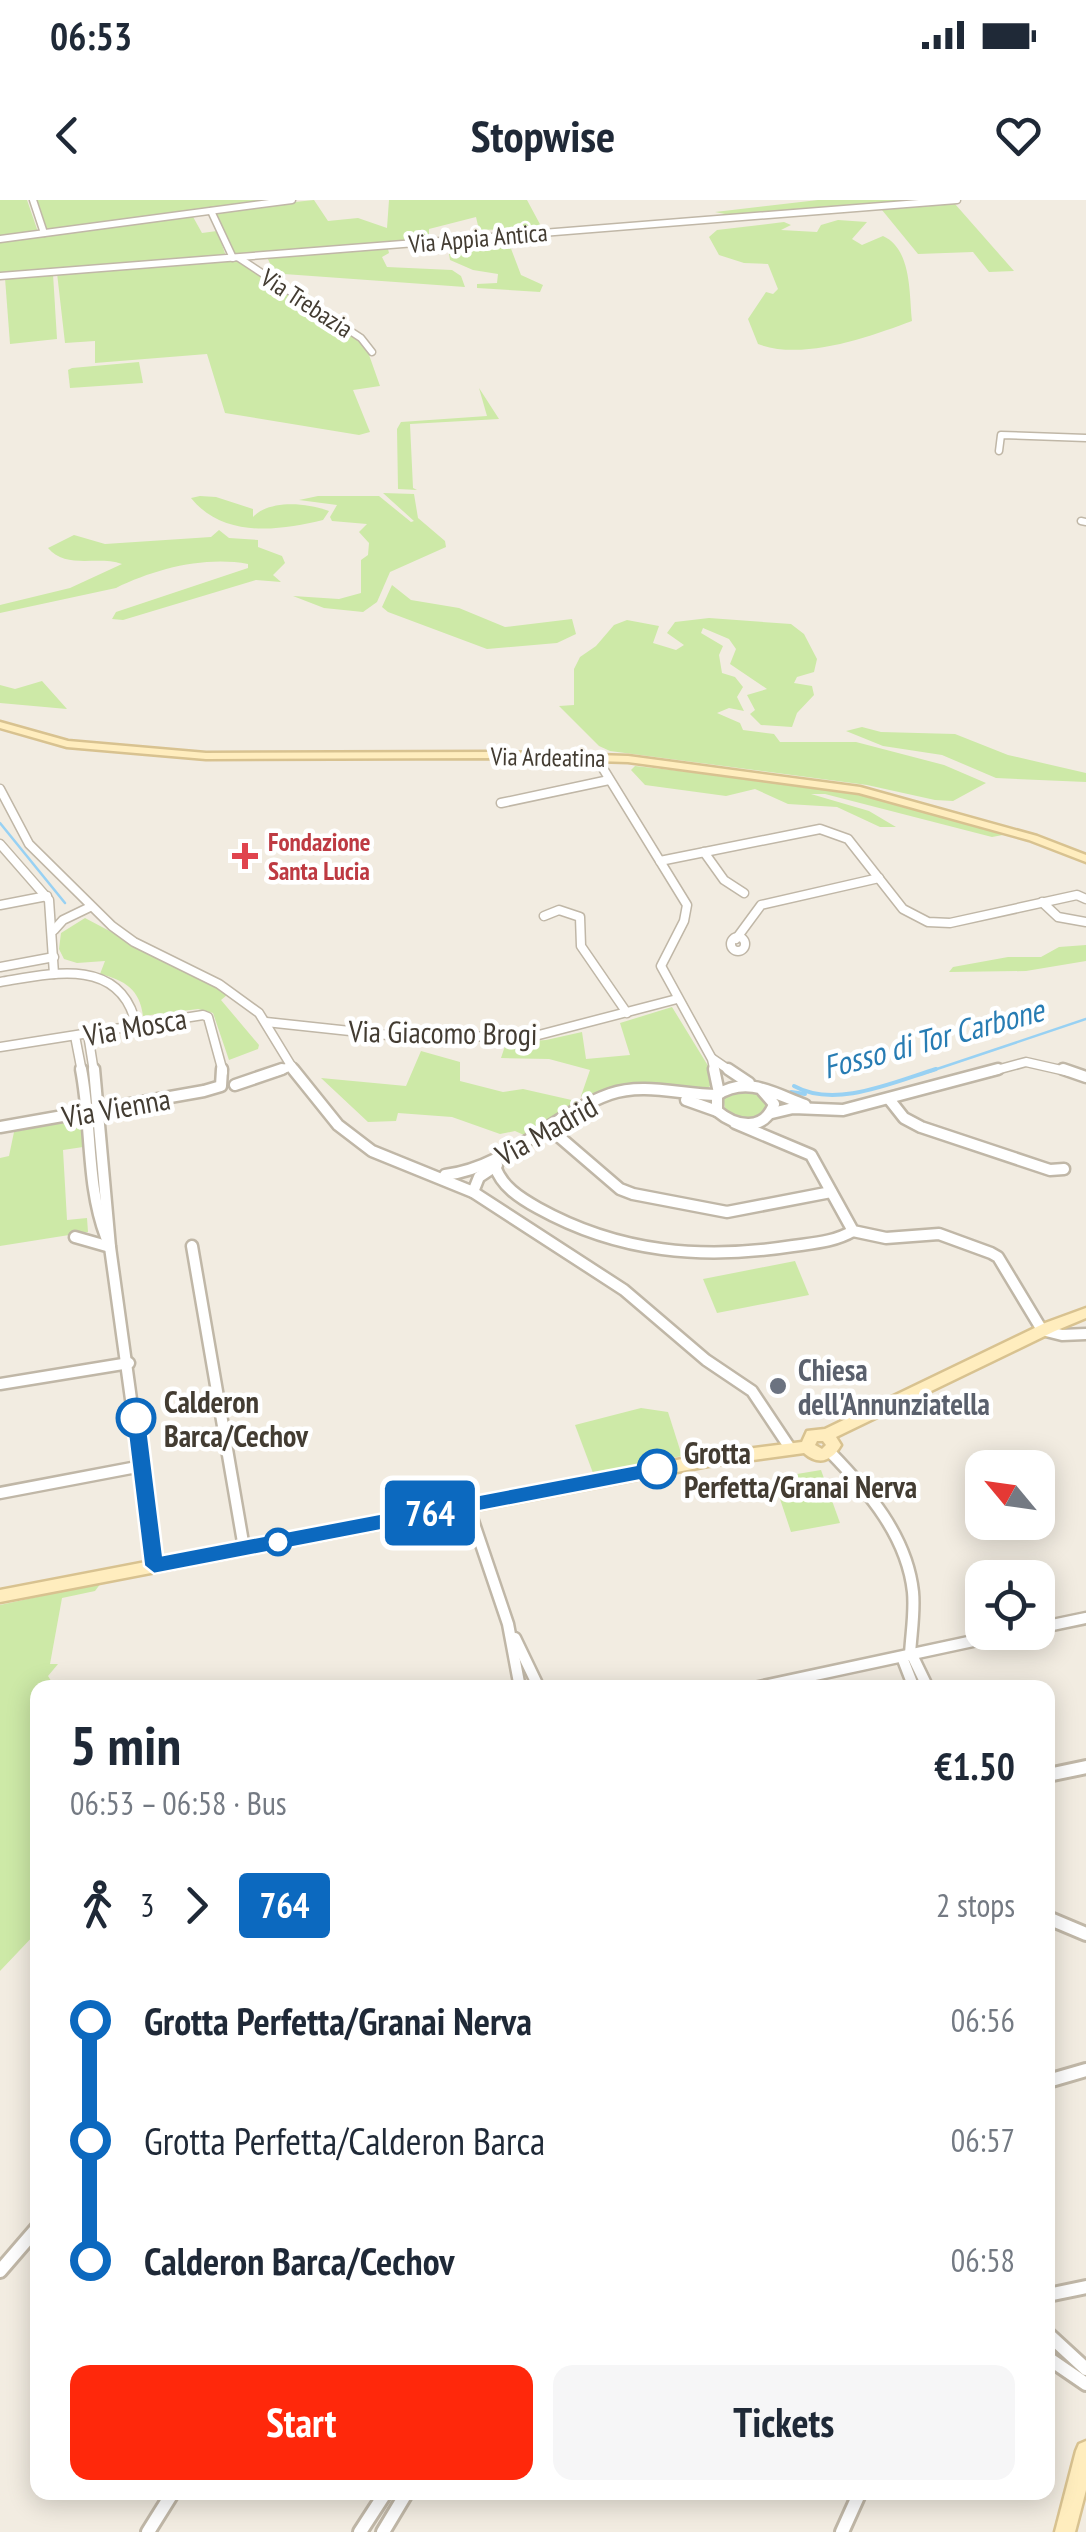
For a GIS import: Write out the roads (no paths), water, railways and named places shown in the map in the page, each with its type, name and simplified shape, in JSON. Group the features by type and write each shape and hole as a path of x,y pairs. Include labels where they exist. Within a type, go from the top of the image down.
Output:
{"main road":[{"name":"Via Ardeatina","path":"0,725 66,744 206,756 616,758 860,790 1033,838 1086,859"},
{"path":"807,1447 812,1435 827,1435 1042,1330 1086,1313"},
{"path":"0,1596 790,1448 807,1447 819,1456 830,1452 834,1442 827,1435"},
{"path":"1064,2532 1086,2453"}],"street":[{"path":"33,200 44,233"},
{"path":"224,200 227,209"},
{"path":"0,239 292,200"},
{"name":"Via Appia Antica","path":"0,276 956,200"},
{"path":"212,211 235,258"},
{"name":"Via Trebazia","path":"235,258 362,338 372,352"},
{"path":"999,452 1002,434 1086,438"},
{"path":"596,757 688,908 660,963 710,1056 718,1094 717,1111 735,1123 814,1157 853,1231"},
{"path":"608,777 616,758"},
{"path":"501,803 608,777"},
{"path":"0,789 25,839 90,907 134,942 236,994 266,1022 325,1112 359,1142 473,1192 624,1290 706,1360 744,1384 759,1399 790,1448"},
{"path":"660,861 805,830 824,830 848,839 909,914 938,924 1077,894 1086,899"},
{"path":"0,844 48,896 58,974"},
{"path":"704,852 724,880 744,893"},
{"path":"736,939 761,906 879,878"},
{"path":"0,905 48,896"},
{"path":"1042,902 1058,917 1086,922"},
{"path":"54,930 62,920 90,907"},
{"path":"544,916 559,910 580,918 581,946 627,1013"},
{"path":"0,966 54,957"},
{"path":"0,982 58,974 100,978 119,987 132,1006 133,1019 128,1024"},
{"name":"Via Giacomo Brogi","path":"266,1022 408,1037 528,1036 553,1034 677,999"},
{"name":"Via Mosca","path":"0,1047 197,1014 208,1017 224,1077"},
{"path":"88,1034 95,1110 94,1209 110,1247 154,1566"},
{"path":"75,1036 95,1110"},
{"path":"710,1056 772,1099 772,1130 788,1143"},
{"path":"735,1123 755,1124 771,1114 793,1108 844,1110 1026,1062 1047,1064 1086,1077"},
{"path":"234,1085 292,1066"},
{"name":"Via Vienna","path":"0,1128 217,1088 224,1077"},
{"path":"718,1094 735,1085 756,1087 820,1110"},
{"name":"Via Madrid","path":"436,1174 469,1173 622,1091 718,1094"},
{"name":"Via Madrid","path":"551,1130 628,1096 686,1100 717,1111"},
{"path":"889,1099 904,1118 921,1127 1050,1170 1064,1169"},
{"path":"551,1130 620,1189 632,1194 729,1212 831,1192"},
{"name":"Via Madrid","path":"473,1192 479,1177 530,1142"},
{"path":"495,1166 498,1178 507,1187 553,1216 600,1238 636,1249 694,1256 744,1254 853,1231 886,1238 939,1234 998,1257 1042,1330 1062,1335 1086,1334"},
{"path":"76,1237 110,1247"},
{"path":"192,1246 244,1548"},
{"path":"0,1384 129,1363"},
{"path":"830,1452 888,1522 900,1549 913,1594 908,1655 913,1680"},
{"path":"0,1493 142,1466"},
{"path":"468,1506 508,1624 535,1680"},
{"path":"1055,1624 1086,1618"},
{"path":"508,1624 518,1680"},
{"path":"791,1680 965,1643"},
{"path":"908,1655 923,1680"},
{"path":"1055,1773 1086,1766"},
{"path":"1055,1921 1086,1934"},
{"path":"1055,2078 1086,2070"},
{"path":"0,2270 30,2236"},
{"path":"1055,2294 1086,2287"},
{"path":"1055,2341 1086,2370"},
{"path":"1055,2363 1086,2384"},
{"path":"148,2532 169,2500"},
{"path":"360,2532 381,2500"},
{"path":"383,2532 403,2500"},
{"path":"842,2532 856,2500"}],"waterway":[{"path":"0,823 65,903"},
{"name":"Fosso di Tor Carbone","path":"928,1072 1086,1019"},
{"name":"Fosso di Tor Carbone","path":"794,1086 828,1095 846,1094 936,1069"},
{"name":"Fosso di Tor Carbone","path":"791,1092 805,1094"}],"place":[{"name":"Fondazione Santa Lucia","path":"245,856"},
{"name":"Chiesa dell'Annunziatella","path":"778,1386"},
{"name":"Calderon Barca/Cechov","path":"136,1418"},
{"name":"Grotta Perfetta/Granai Nerva","path":"657,1469"}]}
